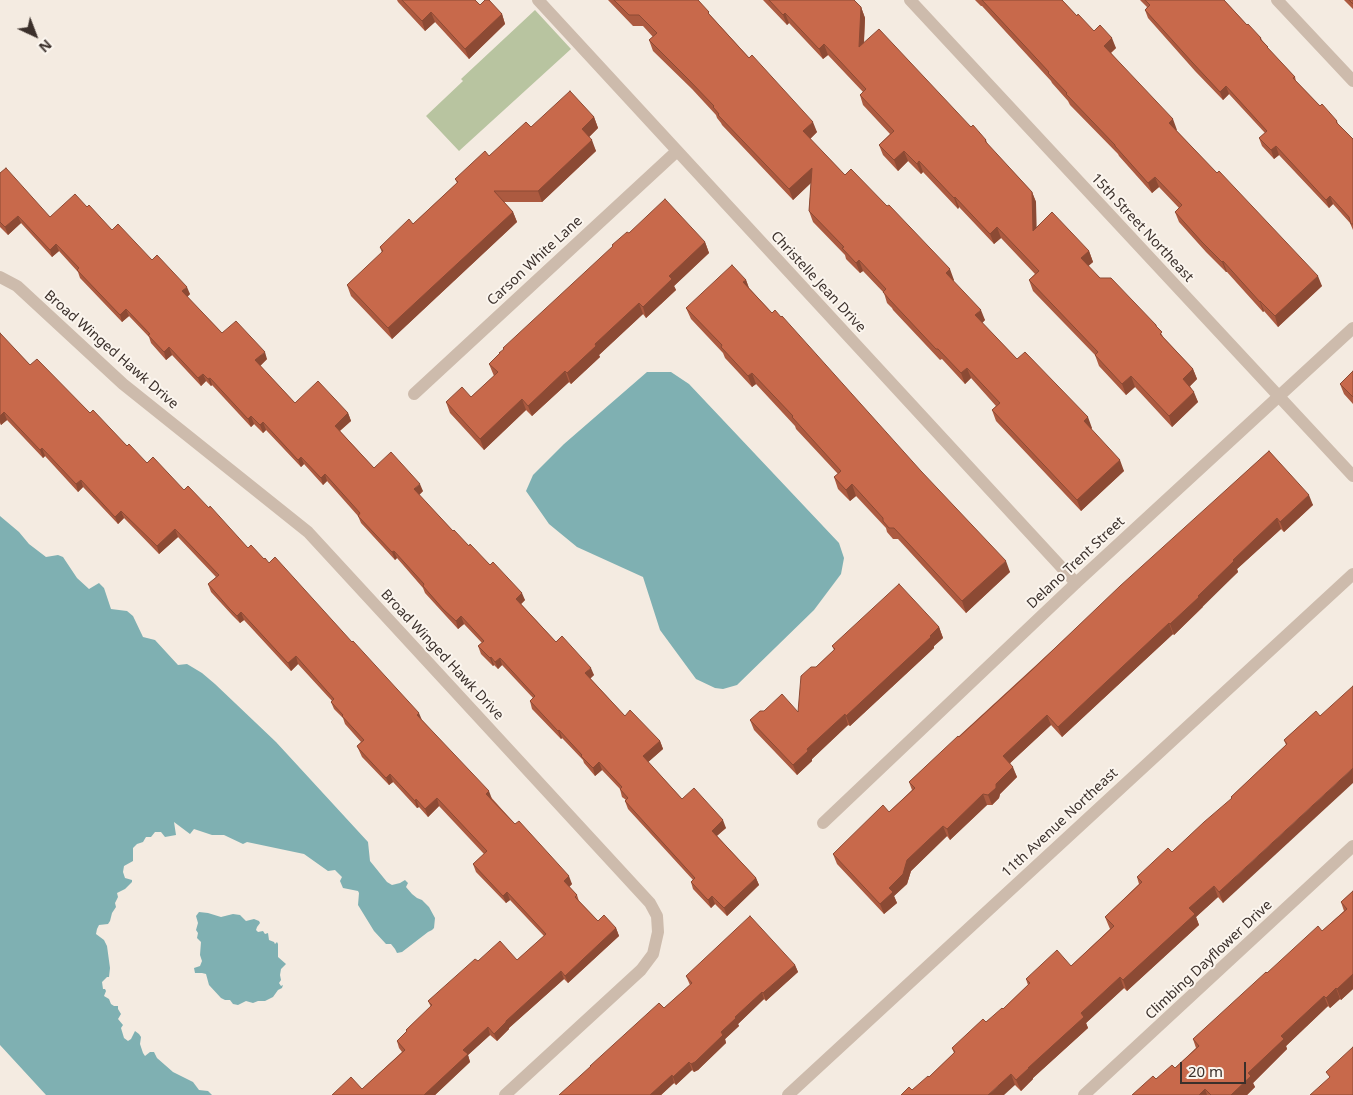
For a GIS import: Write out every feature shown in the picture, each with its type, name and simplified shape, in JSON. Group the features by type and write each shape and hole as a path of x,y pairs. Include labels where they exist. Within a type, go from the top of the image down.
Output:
{"street":[{"name":"Christelle Jean Drive","path":"538,0 1076,583"},
{"name":"15th Street Northeast","path":"910,0 1353,476"},
{"path":"1277,0 1353,82"},
{"name":"Carson White Lane","path":"414,394 677,151"},
{"name":"Broad Winged Hawk Drive","path":"0,276 17,286 122,384 308,532 650,902 657,916 658,932 652,954 641,970 505,1095"},
{"name":"Delano Trent Street","path":"823,823 1076,583 1353,328"},
{"name":"11th Avenue Northeast","path":"788,1095 1353,574"},
{"name":"Climbing Dayflower Drive","path":"1084,1095 1353,846"}],"green space":[{"path":"535,10 571,49 459,151 426,116 463,81 461,79"}],"water":[{"path":"647,372 671,372 689,384 839,543 844,558 841,574 814,610 737,685 723,689 715,688 696,679 660,630 643,577 577,547 549,524 526,491 533,475 564,444"},
{"path":"0,516 19,532 29,544 46,557 58,555 63,557 77,578 89,589 99,583 104,588 111,609 127,611 133,616 143,637 155,640 178,665 187,664 215,684 276,742 368,842 370,861 387,882 392,885 405,880 408,883 406,887 429,907 435,918 432,930 402,952 397,953 391,944 386,944 374,931 358,905 358,891 343,888 340,881 342,877 335,870 328,871 304,854 247,842 243,844 224,835 212,835 194,829 190,834 174,822 176,835 165,837 161,832 155,832 151,837 146,837 143,842 137,844 133,848 133,861 124,866 123,872 125,878 132,880 132,882 125,889 117,893 116,907 108,924 99,925 97,929 96,934 104,940 107,946 110,968 109,977 102,982 103,989 106,991 104,996 109,999 111,1004 118,1006 121,1014 118,1019 123,1025 121,1028 124,1038 128,1041 135,1031 141,1037 140,1044 145,1056 150,1052 154,1052 157,1058 173,1072 193,1082 199,1090 208,1091 212,1095 46,1095 0,1045"},
{"path":"199,912 221,917 233,914 240,915 246,921 254,919 259,921 260,923 256,930 258,932 263,931 265,934 268,933 269,940 275,944 277,942 278,957 286,964 281,969 280,975 281,980 279,983 281,986 283,985 282,988 273,997 265,1001 253,1003 246,1001 238,1005 233,1004 230,1000 221,998 209,985 206,974 195,973 194,968 200,966 202,961 200,955 201,942 197,938 198,933 196,930 198,923 196,916"}],"building":[{"path":"402,0 475,0 480,5 485,0 489,0 502,14 465,49 431,12 422,21"},
{"path":"614,0 698,0 749,58 752,55 813,122 803,131 845,175 851,169 887,206 889,205 950,269 946,273 981,310 975,315 1017,359 1025,352 1088,417 1084,421 1120,460 1077,500 992,410 1000,403 967,368 961,373 936,349 883,292 886,289 859,260 856,263 842,248 844,247 809,211 812,168 789,189 718,115 714,106 649,40 657,33 639,15 629,15"},
{"path":"769,0 854,0 861,7 859,47 879,29 971,127 973,125 985,141 1032,192 1033,231 1052,212 1089,251 1081,258 1100,278 1111,278 1156,325 1162,332 1160,334 1193,369 1183,379 1194,392 1169,416 1131,376 1122,384 1095,355 1098,352 1029,280 1039,271 997,227 990,234 919,161 917,164 904,151 894,160 879,145 894,131 860,95 866,89 824,44 819,49 785,13 783,15"},
{"path":"982,0 1062,0 1094,31 1100,25 1112,38 1104,46 1173,119 1169,123 1217,173 1219,171 1318,276 1275,316 1175,212 1182,205 1155,177 1148,183"},
{"path":"1145,0 1224,0 1261,38 1295,77 1293,78 1320,106 1322,104 1353,139 1353,224 1351,224 1349,217 1330,196 1326,200 1276,146 1271,150 1259,138 1267,131 1226,86 1220,92 1192,62 1145,10 1150,5"},
{"path":"570,91 594,117 582,129 592,140 538,191 494,191 513,212 388,328 347,285 383,251 380,247 409,219 413,224 458,182 455,179 485,151 489,156 526,122 531,127"},
{"path":"6,168 50,217 75,194 87,207 89,205 112,230 118,224 152,260 157,255 187,287 182,291 222,333 236,321 265,352 255,360 295,403 318,381 348,413 335,426 374,468 391,452 420,484 414,489 453,531 469,546 470,544 490,565 493,562 522,593 516,599 556,642 562,636 591,668 585,673 625,716 630,710 660,741 643,756 682,799 694,788 723,820 712,831 756,878 724,908 712,896 708,900 691,882 695,878 625,801 628,798 620,789 622,787 599,762 593,768 581,756 559,730 530,701 535,696 500,658 495,662 478,646 484,641 461,616 456,621 443,609 423,586 424,584 394,551 392,552 358,516 360,513 325,474 321,478 301,457 298,460 263,422 260,425 251,416 248,419 210,378 208,379 203,374 198,378 169,347 164,352 126,309 120,315 77,270 79,268 56,244 50,250 18,216 5,227 0,222 0,173"},
{"path":"665,199 705,242 669,276 672,279 643,307 639,303 567,373 565,371 528,406 522,399 480,439 446,402 462,387 471,397 498,372 489,364 503,348 612,245 627,232 629,233"},
{"path":"732,265 746,280 743,282 772,313 775,310 782,316 921,471 1006,561 962,601 894,528 889,528 883,521 883,518 852,484 846,490 834,477 841,471 793,416 752,373 748,376 721,347 722,345 686,308"},
{"path":"0,333 30,365 37,359 90,413 93,410 127,446 129,444 147,463 153,457 184,490 188,486 209,508 210,506 248,548 251,545 269,563 275,557 419,713 417,715 489,791 486,794 515,824 519,821 569,876 564,881 577,895 575,897 598,921 604,915 616,928 565,976 561,971 494,1034 488,1027 463,1050 468,1054 424,1095 332,1095 351,1077 362,1089 405,1050 397,1041 432,1005 428,1001 475,959 478,961 500,941 517,960 546,934 507,892 503,896 473,864 487,851 437,798 425,809 390,774 386,778 357,746 364,740 331,702 334,699 296,656 288,663 241,612 237,616 229,608 208,584 219,575 175,529 157,546 121,511 115,517 81,480 76,484 4,412 0,416"},
{"path":"1353,371 1353,397 1340,384"},
{"path":"1269,451 1309,495 1280,522 1277,518 1233,560 1199,597 1058,727 1047,715 1003,756 1013,767 996,784 996,788 988,795 983,794 947,829 943,826 907,860 903,874 889,888 893,892 880,904 833,854 883,805 889,812 915,788 909,782"},
{"path":"899,584 939,627 931,637 846,716 845,714 807,749 808,751 793,765 750,720 760,711 764,711 782,694 798,712 801,676 811,667 816,667 835,649 832,646"},
{"path":"1353,686 1353,768 1219,892 1214,886 1189,908 1195,914 1123,980 1120,977 1081,1013 1084,1017 1016,1080 1011,1074 988,1095 901,1095 909,1087 912,1090 929,1077 955,1052 952,1048 983,1019 986,1022 1003,1009 1030,983 1026,979 1057,950 1071,966 1114,926 1105,917 1142,882 1137,877 1168,848 1172,852 1232,798 1287,744 1284,740 1316,711 1320,716"},
{"path":"1353,891 1353,974 1326,998 1324,996 1281,1036 1284,1039 1248,1073 1251,1076 1231,1095 1211,1095 1205,1089 1199,1095 1132,1095 1153,1076 1156,1079 1172,1065 1175,1068 1199,1046 1193,1039 1318,926 1322,931 1347,909 1341,902"},
{"path":"750,916 795,965 735,1017 721,1032 723,1035 695,1062 691,1064 689,1062 650,1095 559,1095 659,1003 664,1008 692,983 686,976"},
{"path":"1353,1047 1353,1095 1310,1095 1330,1077 1326,1072"}]}
